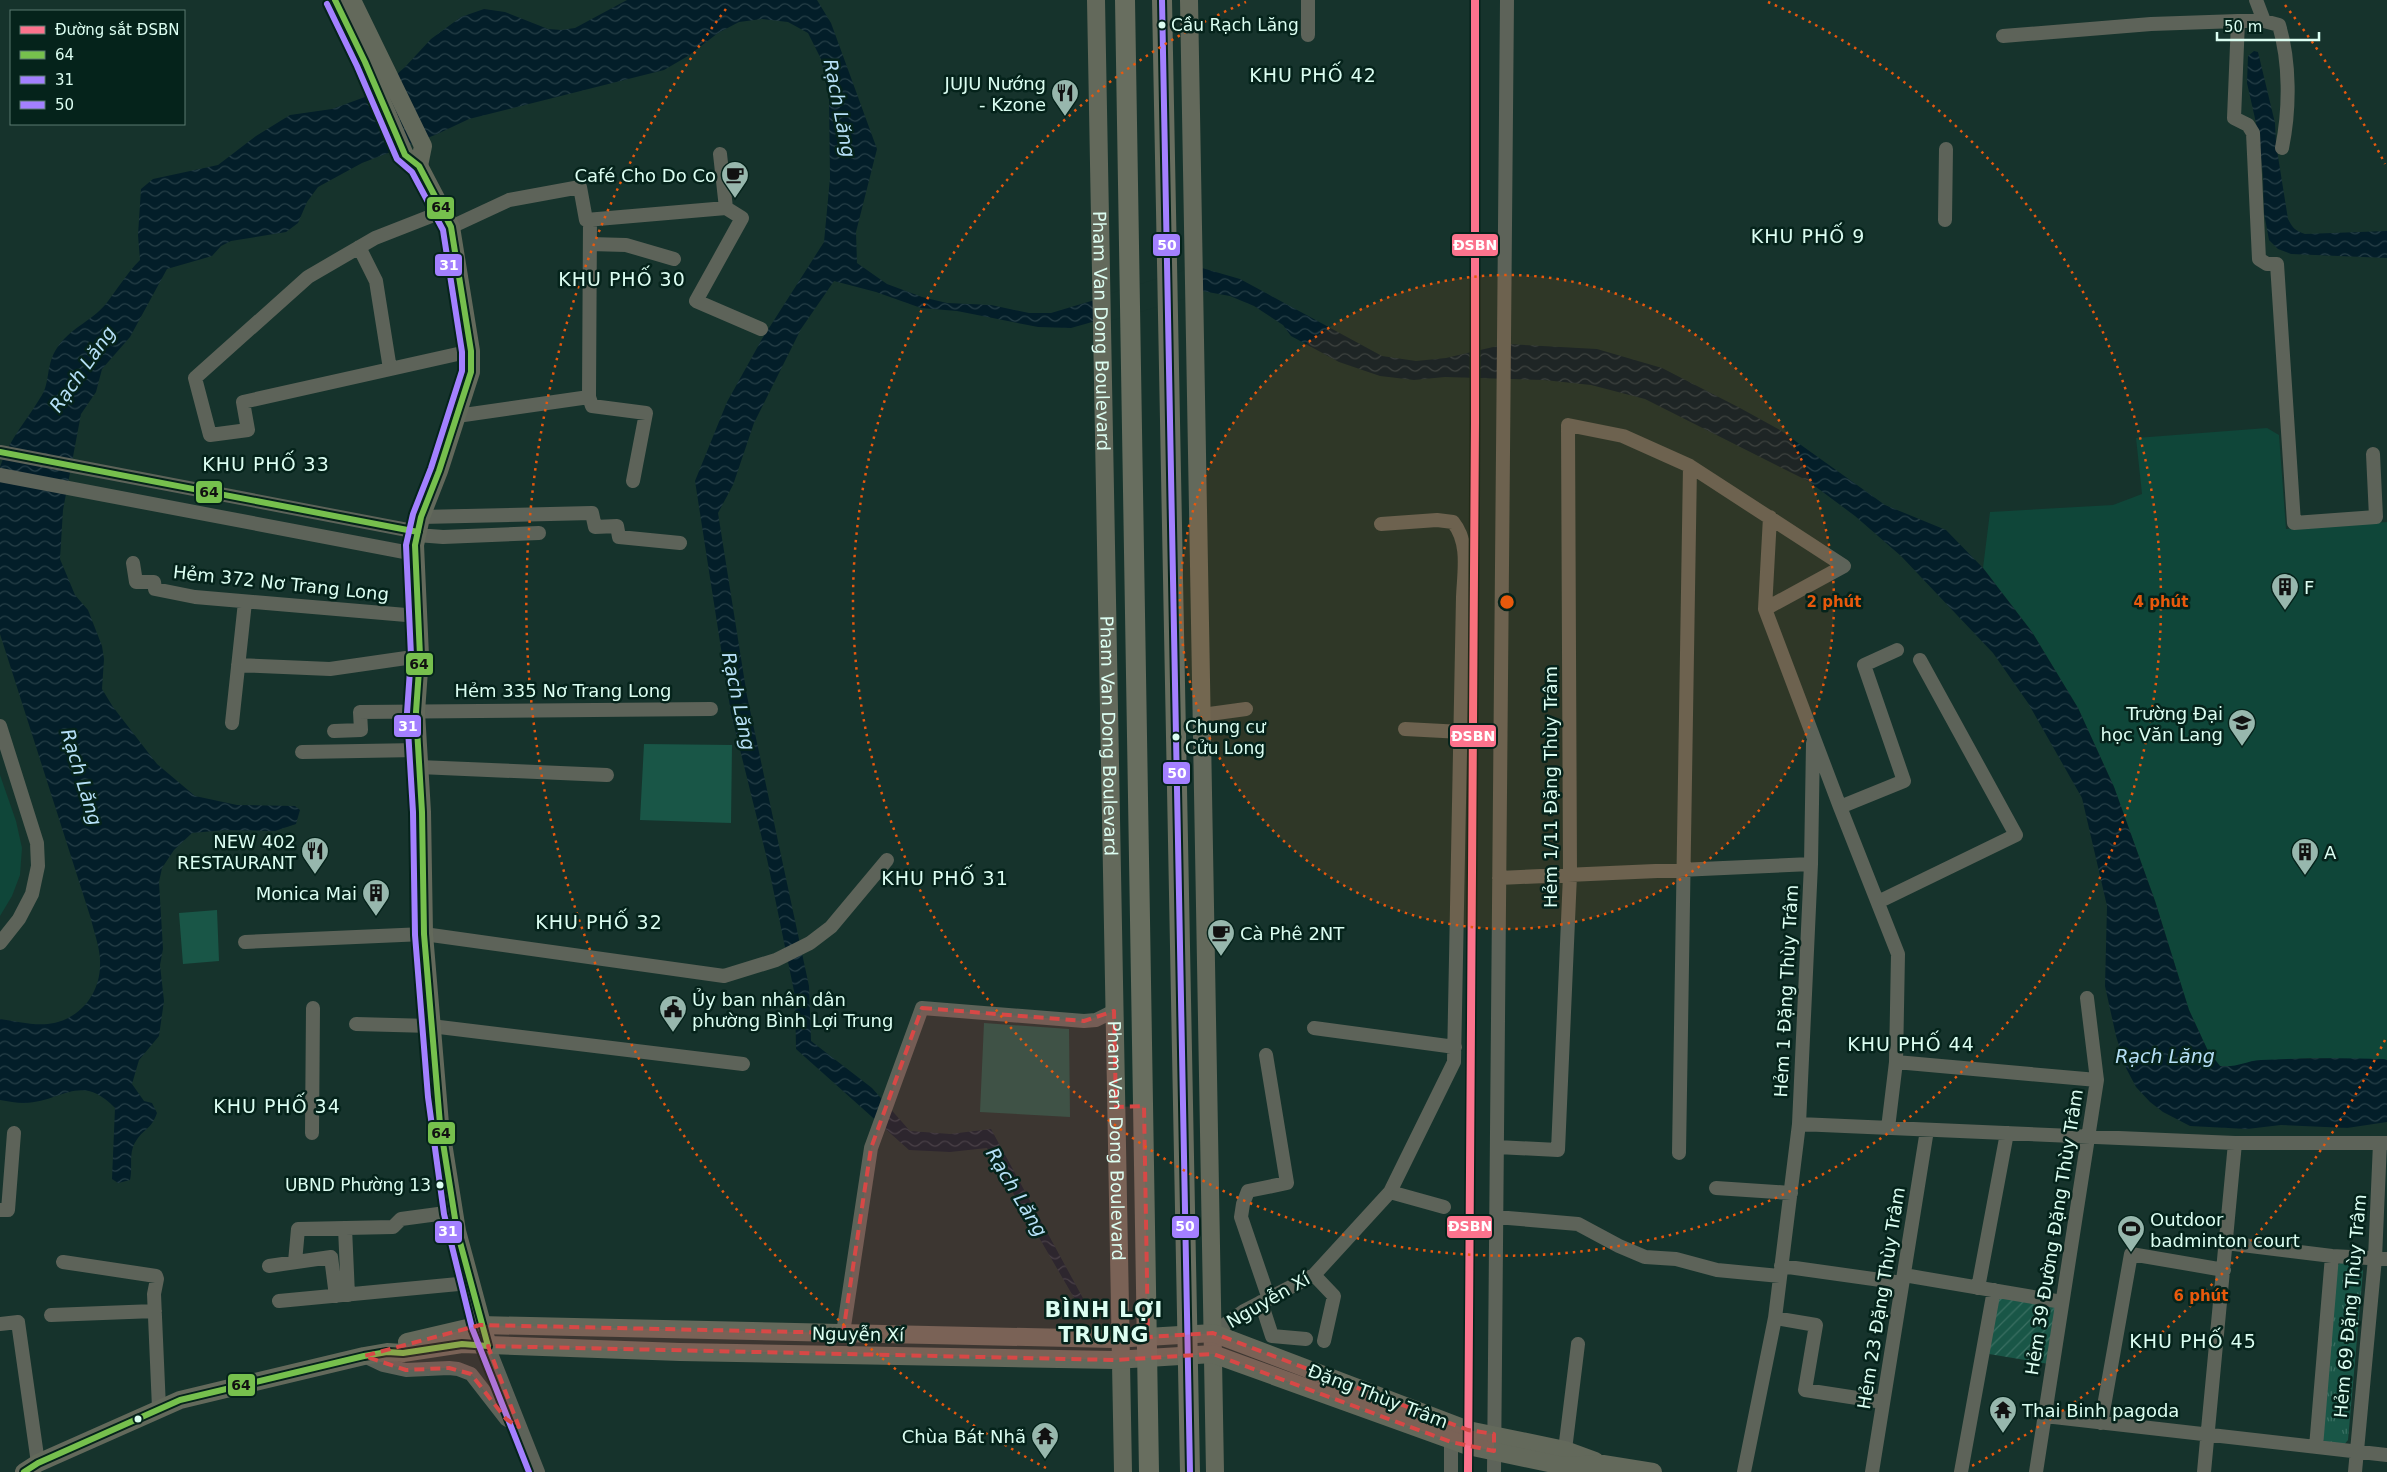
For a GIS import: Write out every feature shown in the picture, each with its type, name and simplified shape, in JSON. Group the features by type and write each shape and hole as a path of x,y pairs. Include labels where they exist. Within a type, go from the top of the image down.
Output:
{"highway":[{"name":"Pham Van Dong Boulevard","path":"1125,0 1149,1472"},
{"path":"1162,0 1190,1472"}],"main road":[{"path":"335,0 373,60 423,146 412,161"},
{"path":"352,0 412,161 448,219 471,351 471,372 419,528 415,554 420,656 416,710 422,812 424,934 440,1124 453,1212 469,1283 480,1325 488,1346"},
{"name":"Pham Van Dong Boulevard","path":"1096,0 1123,1472"},
{"path":"1189,0 1215,1472"},
{"path":"1116,1107 1144,1106"},
{"name":"Nguyễn Xí","path":"387,1352 401,1343 480,1325 1120,1338 1213,1333"},
{"name":"Đặng Thùy Trâm","path":"1213,1333 1468,1430 1494,1442 1563,1466 1603,1464"},
{"name":"Nguyễn Xí","path":"31,1468 180,1400 364,1356 387,1352 402,1354 462,1344 1120,1359 1213,1354"},
{"name":"Đặng Thùy Trâm","path":"1213,1354 1451,1442 1494,1442 1565,1450 1603,1464 1653,1472"}],"street":[{"path":"1308,0 1308,35"},
{"path":"1494,1472 1507,0"},
{"path":"2256,0 2264,21"},
{"path":"2238,21 2234,118 2248,125 2253,133 2259,259 2267,264 2277,264 2294,523 2382,517 2373,454"},
{"path":"2003,36 2151,24 2264,21 2277,24 2280,28 2286,70 2287,106 2282,148"},
{"path":"1946,149 1946,220"},
{"path":"720,154 726,208"},
{"path":"471,351 243,402 248,430 210,434 195,378 308,277 375,238 448,219 509,200 580,187 586,220 726,208 742,218 696,301 761,329"},
{"path":"590,220 589,397 592,406 646,413 633,481"},
{"path":"590,244 626,245 674,259"},
{"path":"359,247 376,281 390,369"},
{"path":"457,416 589,397"},
{"name":"Hẻm 1/11 Đặng Thùy Trâm","path":"1497,1147 1558,1150 1570,875 1568,424 1623,436 1690,466"},
{"path":"0,452 123,476 419,528 443,537 539,533"},
{"path":"1690,466 1844,566 1765,608"},
{"path":"1679,1153 1690,466"},
{"path":"0,475 415,554"},
{"path":"419,528 592,513 595,527 617,526 619,537 680,543"},
{"name":"Hẻm 1 Đặng Thùy Trâm","path":"1744,1472 1775,1318 1799,1124 1811,864 1813,735 1765,608 1770,517"},
{"name":"Nguyễn Xí","path":"1213,1333 1244,1311 1314,1275 1390,1192 1454,1062 1465,552 1459,530 1453,522 1437,520 1381,524"},
{"name":"Hẻm 372 Nơ Trang Long","path":"133,562 136,582 154,582 155,589 195,597 418,616"},
{"path":"232,723 245,602"},
{"path":"1840,807 1904,781 1864,665 1897,650"},
{"path":"238,665 330,669 420,656"},
{"path":"1878,902 2016,835 1920,660"},
{"path":"1202,715 1246,708"},
{"name":"Hẻm 335 Nơ Trang Long","path":"334,731 360,730 360,712 416,710 711,709"},
{"path":"0,726 38,843 38,858 32,894 19,919 0,943"},
{"path":"1405,729 1462,732"},
{"path":"1813,735 1898,954 1896,1062 1888,1128"},
{"path":"302,752 418,758 607,775"},
{"path":"245,942 424,934 724,976 776,960 810,943 831,927 887,860"},
{"path":"1499,878 1811,864"},
{"name":"Hẻm 39 Đường Đặng Thùy Trâm","path":"2036,1472 2086,1137 2097,1080 2087,998"},
{"path":"312,1133 313,1008"},
{"path":"843,1333 871,1148 892,1096 922,1008 1084,1021 1096,1020 1114,1011"},
{"path":"356,1024 431,1026 743,1064"},
{"path":"1314,1028 1455,1047"},
{"path":"1266,1055 1287,1183 1248,1192 1243,1204 1241,1217 1265,1300 1272,1336 1306,1339"},
{"path":"1896,1062 2097,1080"},
{"path":"1799,1124 2235,1143 2383,1143"},
{"name":"Hẻm 23 Đặng Thùy Trâm","path":"1872,1472 1927,1130"},
{"path":"0,1210 8,1210 14,1133"},
{"path":"1978,1288 2008,1133"},
{"path":"2204,1472 2235,1143"},
{"name":"Hẻm 69 Đặng Thùy Trâm","path":"2355,1472 2381,1258 2383,1143"},
{"path":"1716,1188 1790,1192"},
{"path":"1390,1192 1444,1207"},
{"path":"295,1262 298,1228 393,1227 401,1218 453,1212"},
{"path":"1496,1216 1578,1224 1619,1246 1646,1257 1676,1259 1717,1270 1781,1271 1903,1279 1994,1290 2062,1302"},
{"path":"342,1295 345,1228"},
{"path":"2226,1243 2332,1256 2381,1258"},
{"path":"2101,1423 2131,1254 2224,1270"},
{"name":"Hẻm 69 Đặng Thùy Trâm","path":"2316,1447 2332,1256"},
{"path":"269,1266 331,1258 342,1295"},
{"path":"64,1262 156,1276 154,1294 159,1408"},
{"path":"1314,1275 1334,1296 1324,1341"},
{"path":"279,1301 469,1283"},
{"path":"1961,1472 1994,1290"},
{"path":"52,1314 155,1311"},
{"path":"1775,1318 1816,1325 1805,1390 1883,1402"},
{"path":"0,1324 18,1322 31,1468"},
{"path":"1565,1450 1578,1344"},
{"path":"488,1346 538,1472"},
{"path":"364,1356 383,1365 406,1370 458,1368 470,1374 506,1419 519,1427"},
{"path":"2045,1416 2387,1455"},
{"path":"1451,1442 1452,1472"}],"highlighted area":[{"path":"922,1008 1084,1021 1114,1011 1116,1107 1144,1106 1148,1337 1213,1333 1468,1430 1494,1434 1494,1451 1451,1442 1213,1354 1115,1360 488,1346 519,1427 506,1419 471,1374 449,1368 406,1370 364,1356 480,1325 843,1333 871,1148"}],"shaded area":[{"name":"Trường Đại học Văn Lang","path":"2267,428 2279,435 2286,529 2387,522 2387,1060 2312,1058 2255,1061 2234,1067 2220,1066 2208,1051 2189,1010 2155,901 2114,787 2078,708 2032,632 1983,568 1990,512 2113,505 2142,494 2136,438"},
{"path":"0,775 16,821 22,848 20,875 12,896 0,916"}],"green space":[{"path":"644,744 732,745 731,823 640,820"},
{"path":"217,910 219,961 183,964 179,913"},
{"path":"984,1023 1069,1029 1070,1117 980,1112"},
{"path":"2342,1261 2358,1263 2363,1271 2348,1440 2343,1446 2326,1445 2322,1438 2337,1266"},
{"path":"1995,1291 2060,1303 2049,1364 1983,1353"}],"water":[{"name":"Rạch Lăng","path":"627,0 817,0 831,23 877,149 856,232 857,263 887,284 922,297 947,303 991,305 1029,313 1051,313 1202,268 1240,279 1382,356 1416,361 1446,358 1506,344 1597,349 1662,368 1740,408 1780,430 1885,505 1946,530 1983,568 2032,632 2078,708 2114,787 2155,901 2189,1010 2208,1051 2220,1066 2276,1059 2338,1058 2387,1060 2387,1122 2347,1128 2281,1125 2247,1129 2190,1126 2163,1112 2136,1087 2126,1068 2116,1036 2105,986 2107,906 2082,798 2028,703 1993,653 1901,556 1855,516 1808,481 1645,399 1591,385 1544,380 1445,377 1414,380 1380,376 1339,362 1291,336 1283,325 1254,306 1230,296 1202,291 1071,328 1038,327 957,311 921,308 876,292 834,281 801,329 754,423 733,485 718,513 747,696 809,986 811,1041 872,1088 910,1131 950,1134 991,1129 1085,1302 1080,1308 987,1148 950,1152 909,1150 796,1049 795,996 767,859 731,713 695,481 727,402 762,339 824,242 830,178 829,98 821,59 808,33 788,22 762,19 739,22 718,33 688,56 664,70 469,119 435,135 362,163 318,187 307,202 298,223 286,232 231,241 221,246 212,256 167,269 130,337 102,369 96,392 81,414 63,510 60,559 75,595 88,610 102,646 104,659 102,689 113,707 157,764 195,796 237,805 295,806 300,810 296,824 275,831 225,830 192,833 174,850 162,868 159,882 163,949 160,965 164,1001 159,1036 139,1060 132,1084 144,1101 152,1103 157,1113 150,1126 139,1137 134,1146 131,1155 130,1180 118,1183 112,1179 115,1108 103,1097 81,1090 38,1101 21,1103 0,1100 0,1019 34,1024 47,1024 64,1020 88,1002 97,985 100,965 91,919 0,634 0,467 4,457 44,390 51,360 57,348 67,336 105,305 140,260 138,235 141,189 153,179 218,165 256,136 290,115 332,109 376,93 405,67 431,39 461,17 484,9 505,12 548,29 561,30 575,28"},
{"path":"2254,51 2258,52 2275,123 2276,144 2288,219 2291,224 2296,230 2305,234 2387,231 2387,258 2291,254 2278,249 2269,240 2264,213 2263,175 2258,132 2247,83 2248,56"}],"pier":[{"path":"1201,265 1201,294 1096,325 1095,298"}],"rail line":[{"name":"ĐSBN","path":"1468,1472 1475,423 1475,0"}],"transit line":[{"name":"64","path":"24,1472 38,1463 180,1400 364,1356 387,1352 403,1353 462,1344 488,1346 457,1231 440,1124 424,934 422,812 416,712 420,656 415,545 421,517 439,471 471,372 471,351 451,227 419,166 405,155 365,62 335,0"},
{"name":"50","path":"1162,0 1190,1472"},
{"name":"31","path":"327,4 357,66 397,159 412,172 443,230 462,352 462,371 431,468 413,514 406,545 411,656 407,713 413,812 415,935 428,1097 444,1214 472,1328 529,1472"},
{"name":"64","path":"0,452 418,532"}],"place":[{"name":"Cầu Rạch Lăng","path":"1162,25"},
{"name":"JUJU Nướng - Kzone","path":"1065,117"},
{"name":"Café Cho Do Co","path":"735,199"},
{"name":"F","path":"2285,611"},
{"name":"Chung cư Cửu Long","path":"1176,737"},
{"name":"Trường Đại học Văn Lang","path":"2242,747"},
{"name":"NEW 402 RESTAURANT","path":"315,875"},
{"name":"A","path":"2305,876"},
{"name":"Monica Mai","path":"376,917"},
{"name":"Cà Phê 2NT","path":"1221,957"},
{"name":"Ủy ban nhân dân phường Bình Lợi Trung","path":"673,1033"},
{"name":"UBND Phường 13","path":"440,1185"},
{"name":"Outdoor badminton court","path":"2131,1253"},
{"name":"Thai Binh pagoda","path":"2003,1434"},
{"name":"Chùa Bát Nhã","path":"1045,1460"}],"district":[{"name":"KHU PHỐ 42","path":"1313,75"},
{"name":"KHU PHỐ 9","path":"1808,236"},
{"name":"KHU PHỐ 30","path":"622,279"},
{"name":"KHU PHỐ 33","path":"266,464"},
{"name":"KHU PHỐ 31","path":"945,878"},
{"name":"KHU PHỐ 32","path":"599,922"},
{"name":"KHU PHỐ 44","path":"1911,1044"},
{"name":"KHU PHỐ 34","path":"277,1106"},
{"name":"BÌNH LỢI TRUNG","path":"1104,1322"},
{"name":"KHU PHỐ 45","path":"2193,1341"}]}
